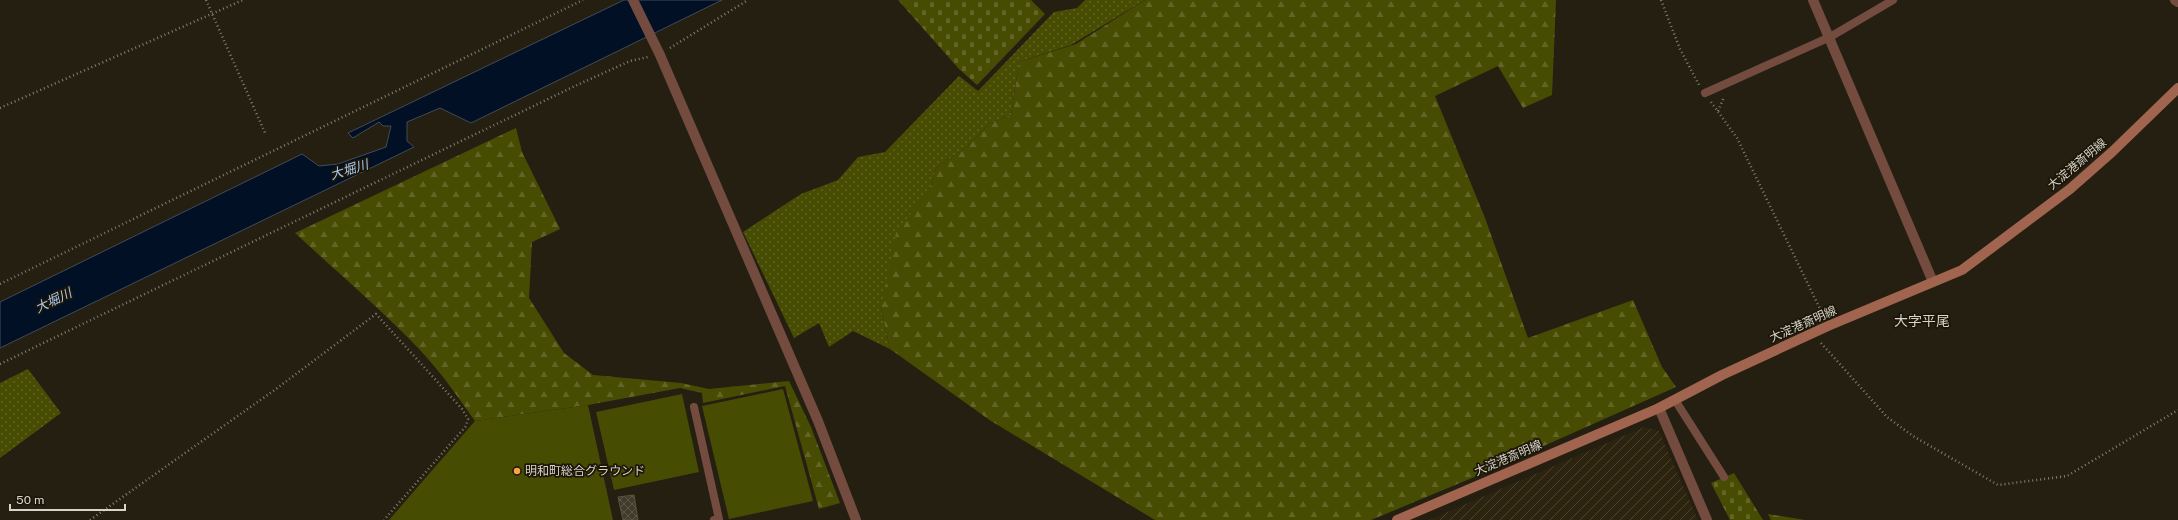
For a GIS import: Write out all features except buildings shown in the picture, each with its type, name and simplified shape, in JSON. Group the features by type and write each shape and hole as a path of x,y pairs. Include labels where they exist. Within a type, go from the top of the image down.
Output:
{"main road":[{"name":"大淀港斎明線","path":"1397,520 1659,408 1722,375 1828,326 1962,270 2070,188 2112,152 2178,88"}],"street":[{"path":"633,0 658,52 818,421 856,520"},
{"path":"1813,0 1933,282"},
{"path":"1659,408 1707,520"}],"lane":[{"path":"1705,93 1830,37 1893,0"},
{"path":"1675,400 1724,477"},
{"path":"694,407 719,519 714,520"}],"path":[{"path":"206,0 266,135"},
{"path":"0,108 243,0"},
{"path":"0,284 583,0"},
{"path":"0,364 575,86 630,61 658,52 748,0"},
{"path":"1661,0 1680,49 1705,93 1737,138 1828,326"},
{"path":"90,520 276,389 376,314 462,409 468,419 466,426 384,520"},
{"path":"1812,334 1887,417 1913,436 1998,485 2068,476 2178,410"}],"shaded area":[{"path":"1644,427 1659,431 1698,520 1429,520"}],"green space":[{"path":"898,0 1031,0 1045,14 977,85 959,69"},
{"path":"1085,0 1145,0 1071,45 1019,62 1011,115 989,124 967,147 936,168 932,185 919,203 881,308 890,349 853,331 829,347 819,323 794,338 743,232 801,194 838,180 858,157 885,152 959,76 978,91 1054,12 1077,8"},
{"path":"1145,0 1556,0 1552,95 1523,108 1498,66 1435,96 1485,218 1528,338 1633,300 1662,367 1676,387 1472,478 1371,520 1155,520 991,421 890,349 881,308 896,233 932,185 936,168 967,147 989,124 1011,115 1019,62 1076,44"},
{"path":"516,128 522,152 560,229 532,242 529,298 564,353 593,375 681,383 709,389 789,381 811,427 840,503 819,509 785,386 703,403 702,393 680,388 588,405 475,421 427,357 374,305 295,233"},
{"path":"28,369 61,413 0,458 0,383"},
{"path":"783,389 813,501 729,519 702,406"},
{"path":"682,394 699,472 614,490 596,412"},
{"name":"明和町総合グラウンド","path":"588,405 613,520 389,520 475,421"},
{"path":"1734,473 1763,520 1730,520 1711,483"},
{"path":"1768,514 1805,520 1771,520"}],"water":[{"name":"大堀川","path":"624,0 722,0 471,123 440,108 407,122 407,141 414,147 0,348 0,302 302,154 319,166 338,164 386,147 391,126 383,126 379,122 353,138 348,133"}],"place":[{"name":"明和町総合グラウンド","path":"517,471"}],"district":[{"name":"大字平尾","path":"1922,321"}]}
